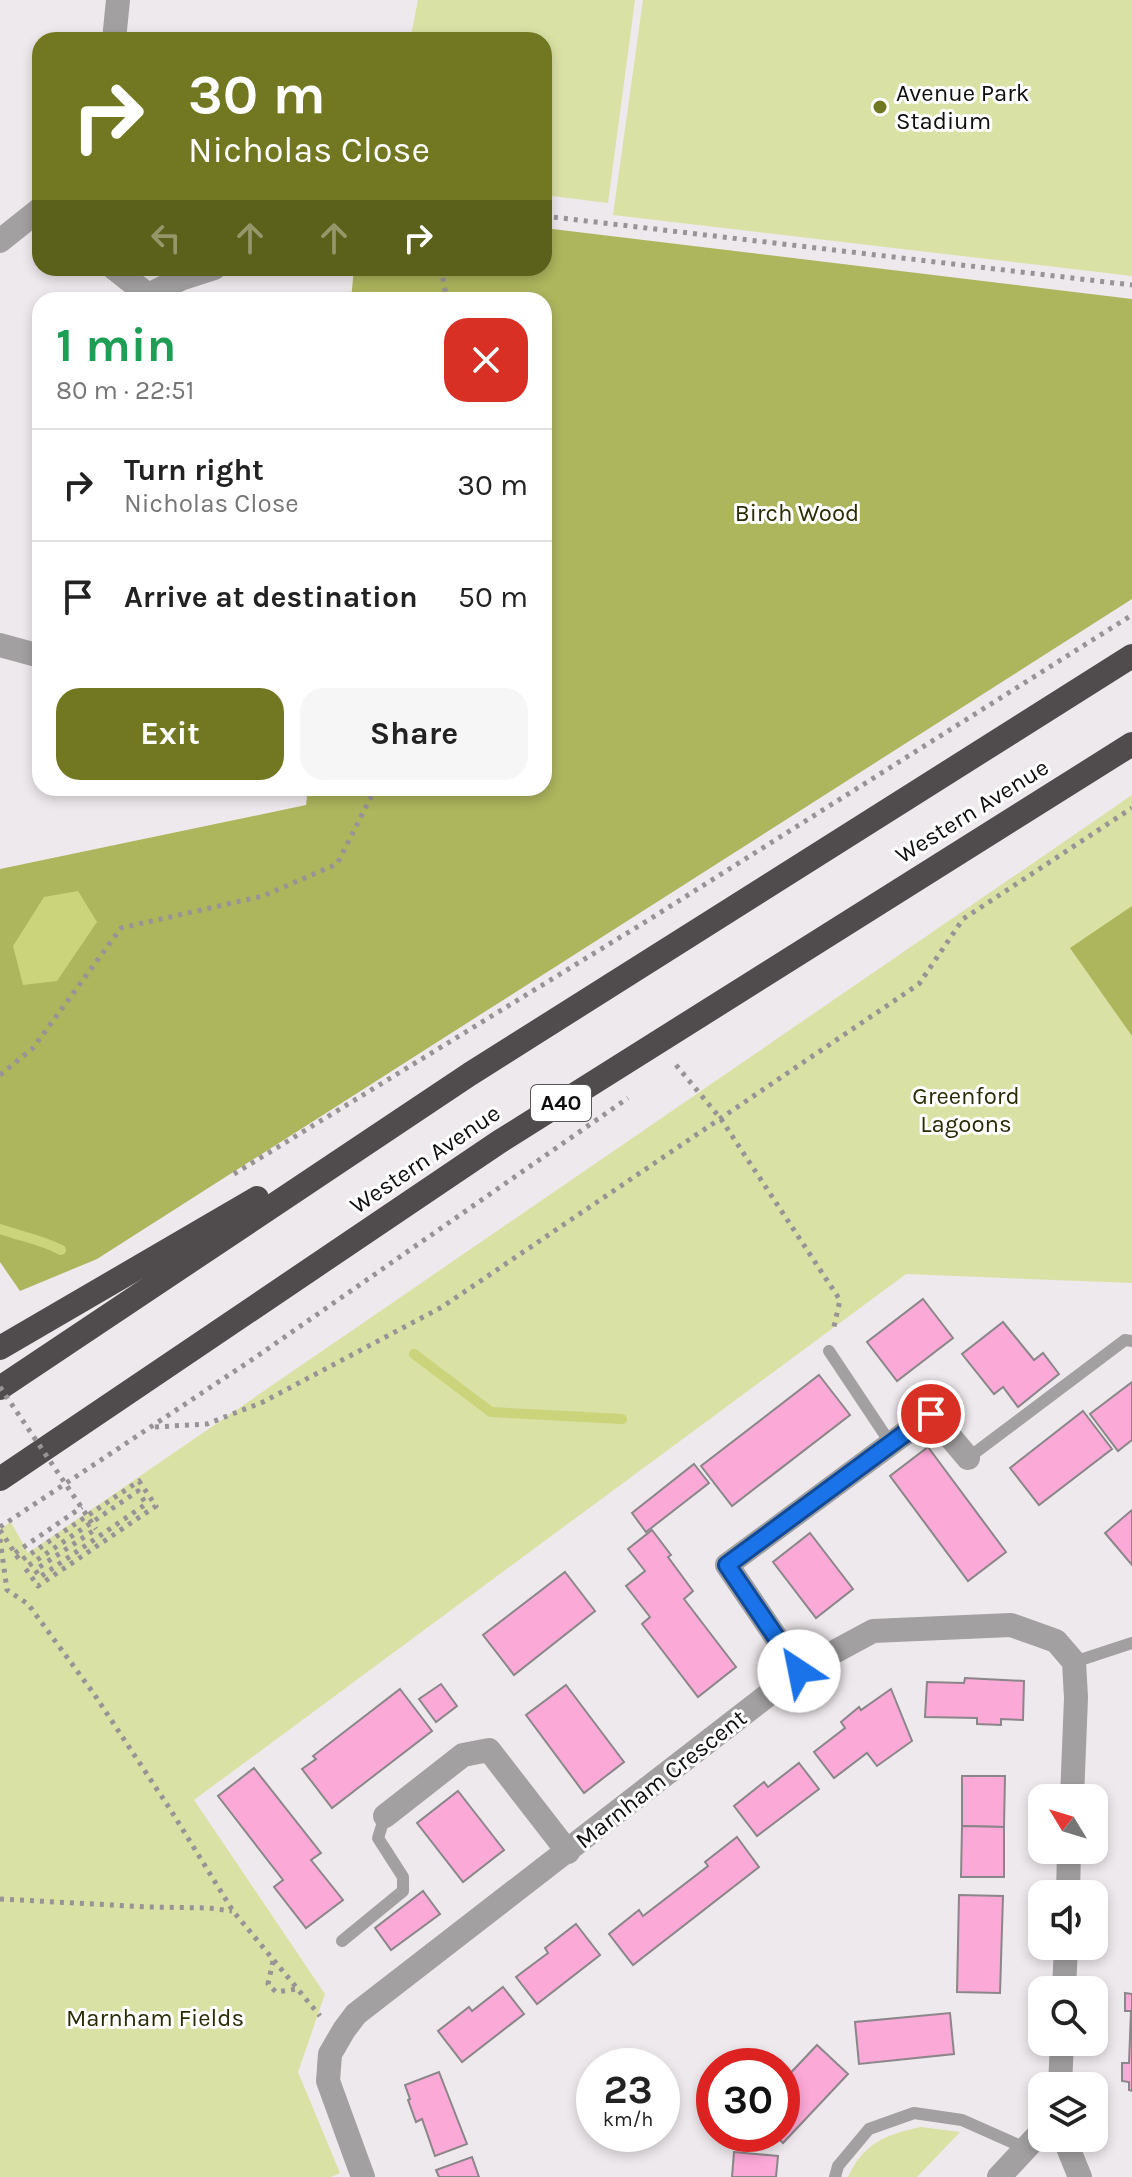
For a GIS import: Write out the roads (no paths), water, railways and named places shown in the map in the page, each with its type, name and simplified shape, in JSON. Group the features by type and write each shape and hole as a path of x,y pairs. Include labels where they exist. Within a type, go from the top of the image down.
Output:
{"highway":[{"name":"Western Avenue","path":"0,1387 470,1074 1132,656"},
{"name":"Western Avenue","path":"0,1479 499,1142 1132,744"},
{"path":"0,1348 470,1074"}],"street":[{"path":"115,32 118,0"},
{"path":"0,241 32,215"},
{"path":"123,276 141,292"},
{"path":"158,292 189,276"},
{"path":"0,645 32,654"},
{"path":"799,1671 727,1565 931,1414 968,1458"},
{"name":"Marnham Crescent","path":"363,2177 328,2081 330,2054 356,2014 799,1671 873,1631 1011,1625 1056,1641 1074,1662"},
{"path":"1073,1784 1076,1698 1074,1662"},
{"path":"385,1816 463,1755 489,1750 568,1852"},
{"path":"999,2177 1028,2146"},
{"path":"1070,2152 1080,2177"}],"lane":[{"path":"968,1458 1125,1340 1132,1341"},
{"path":"829,1351 891,1444"},
{"path":"1074,1662 1132,1643"},
{"path":"342,1941 403,1891 403,1877 378,1838 385,1816"},
{"path":"835,2177 838,2166 869,2129 914,2113 962,2120 1028,2137"}],"waterway":[{"path":"0,1229 61,1250"},
{"path":"414,1354 491,1412 622,1419"}],"place":[{"name":"Avenue Park Stadium","path":"880,107"}],"park label":[{"name":"Birch Wood","path":"797,513"},
{"name":"Greenford Lagoons","path":"966,1110"},
{"name":"Marnham Fields","path":"155,2018"}]}
